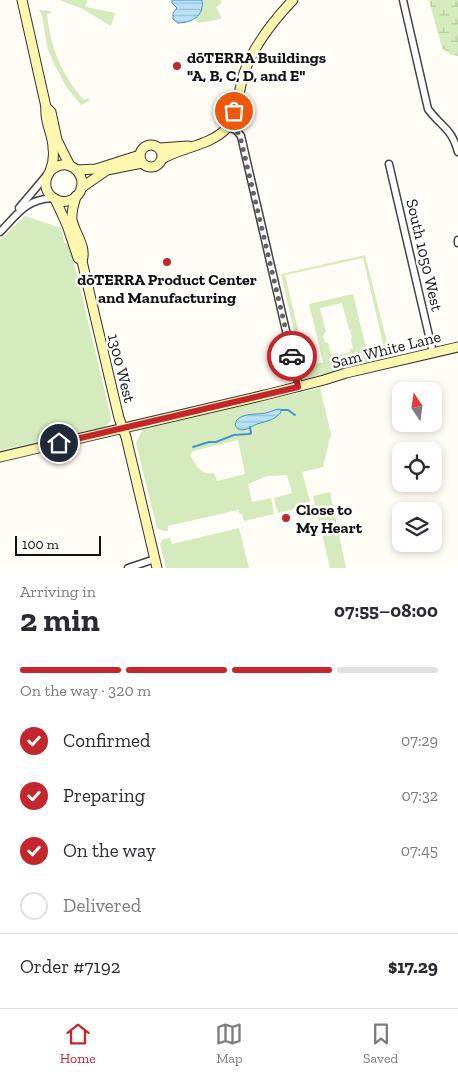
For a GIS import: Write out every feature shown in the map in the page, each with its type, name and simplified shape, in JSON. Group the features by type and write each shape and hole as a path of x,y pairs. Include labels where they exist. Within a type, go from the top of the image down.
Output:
{"street":[{"path":"22,0 46,107 46,120 53,148 46,188 54,198 67,224 78,258 82,261 84,258 82,245 72,221 72,211 76,196 81,188 107,170 141,159"},
{"path":"141,159 149,167 155,167 162,159 210,140 229,126 245,72 255,49 274,20 293,0"},
{"path":"403,0 428,109 435,119 446,127 454,139 458,152"},
{"path":"46,107 51,112 58,140 73,168 82,180 81,188"},
{"path":"229,126 236,130 240,136 298,387"},
{"path":"141,159 142,148 149,144 160,148 198,145"},
{"path":"160,148 162,159"},
{"path":"18,212 19,208 48,174 59,166 96,169 141,159"},
{"name":"South 1050 West","path":"389,164 433,353"},
{"path":"0,232 18,212 33,201 54,198 68,201 76,196"},
{"name":"1300 West","path":"82,261 156,564"},
{"name":"Sam White Lane","path":"0,457 298,387 346,373 458,347"},
{"path":"128,568 156,564"}],"green space":[{"path":"59,0 87,0 86,7 115,13 111,26 81,8"},
{"path":"181,0 222,0 220,5 216,7 222,19 198,23"},
{"path":"429,0 458,0 458,56 451,55 442,48"},
{"path":"39,10 51,11 51,13 47,14 51,38 58,60 76,91 84,100 89,98 89,101 81,105 67,88 53,62 47,47 42,15"},
{"path":"25,216 61,228 64,242 70,246 111,417 110,422 105,427 0,450 0,240"},
{"path":"365,255 391,358 305,379 281,274","holes":["363,258 384,348 367,352 353,294 309,304 323,362 307,366 285,275","342,303 350,329 353,349 350,349 350,352 339,355 338,353 331,354 328,342 325,343 323,335 326,332 320,308"]},
{"path":"320,388 331,434 323,467 302,472 311,505 278,513 274,498 292,493 287,475 267,476 248,484 252,502 271,498 274,514 244,521 242,514 238,510 168,526 168,531 163,531 157,528 136,443 143,429","holes":["238,440 245,474 217,481 214,473 202,471 190,455 193,451"]},
{"path":"330,492 346,568 330,568 313,496"},
{"path":"239,528 249,568 166,568 160,544 163,539 170,538 172,544"}],"water":[{"path":"172,0 202,0 201,10 196,18 188,22 178,23 173,19 173,13 177,8 172,3"},
{"path":"278,409 282,410 275,418 248,429 241,430 235,425 236,421 243,416 266,413"}],"waterway":[{"path":"281,410 288,410 295,415"},
{"path":"193,447 216,442 234,435 249,434 251,433 250,427"}],"way so far":[{"path":"234,111 229,126 236,130 240,136 292,356"}],"place":[{"name":"dōTERRA Buildings \"A, B, C, D, and E\"","path":"177,66"},
{"name":"dōTERRA Product Center and Manufacturing","path":"167,262"},
{"name":"Close to My Heart","path":"286,518"}],"route":[{"path":"59,443 298,387 292,356"}]}
